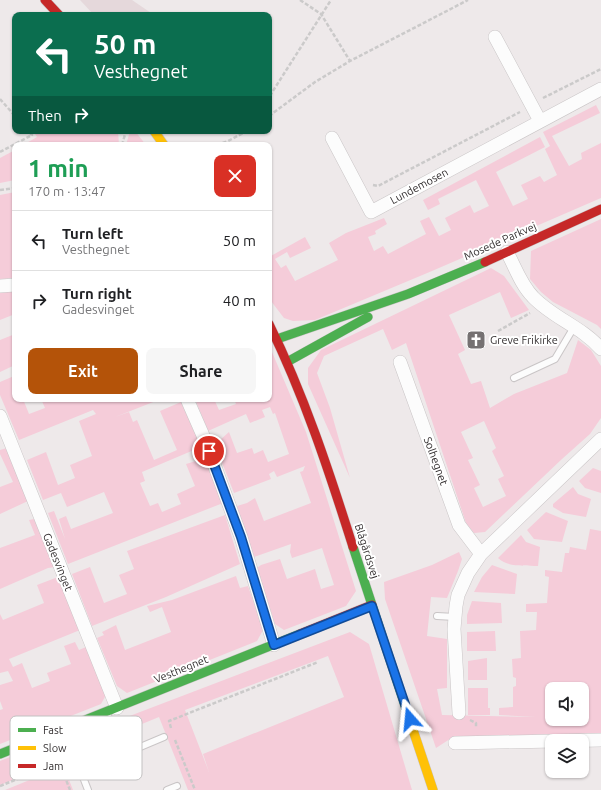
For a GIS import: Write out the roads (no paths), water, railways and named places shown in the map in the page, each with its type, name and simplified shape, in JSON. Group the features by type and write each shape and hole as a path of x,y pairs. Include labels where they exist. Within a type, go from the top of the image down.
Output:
{"street":[{"path":"45,0 55,12"},
{"path":"495,36 540,121"},
{"name":"Lundemosen","path":"332,138 371,212 601,89"},
{"name":"Mosede Parkvej","path":"277,339 408,294 507,252 601,209"},
{"path":"507,252 522,282 532,297 593,340 601,349"},
{"path":"0,286 12,285"},
{"name":"Mosede Parkvej","path":"287,362 408,294"},
{"name":"Blågårdsvej","path":"272,330 304,403 326,465 433,790"},
{"name":"Solhegnet","path":"400,362 459,525 481,554"},
{"path":"188,402 205,440 241,537 274,645"},
{"name":"Gadesvinget","path":"0,416 111,710"},
{"path":"458,713 455,617 458,595 468,573 481,554 601,439"},
{"name":"Vesthegnet","path":"96,716 372,606"},
{"path":"455,743 601,740"},
{"name":"Vesthegnet","path":"0,754 10,750"}],"lane":[{"path":"514,378 556,359 574,327"},
{"path":"438,616 455,617"},
{"path":"111,710 113,716"},
{"path":"142,746 164,737"},
{"path":"84,780 88,790"},
{"path":"167,790 177,786"}],"place":[{"name":"Greve Frikirke","path":"476,340"}]}
